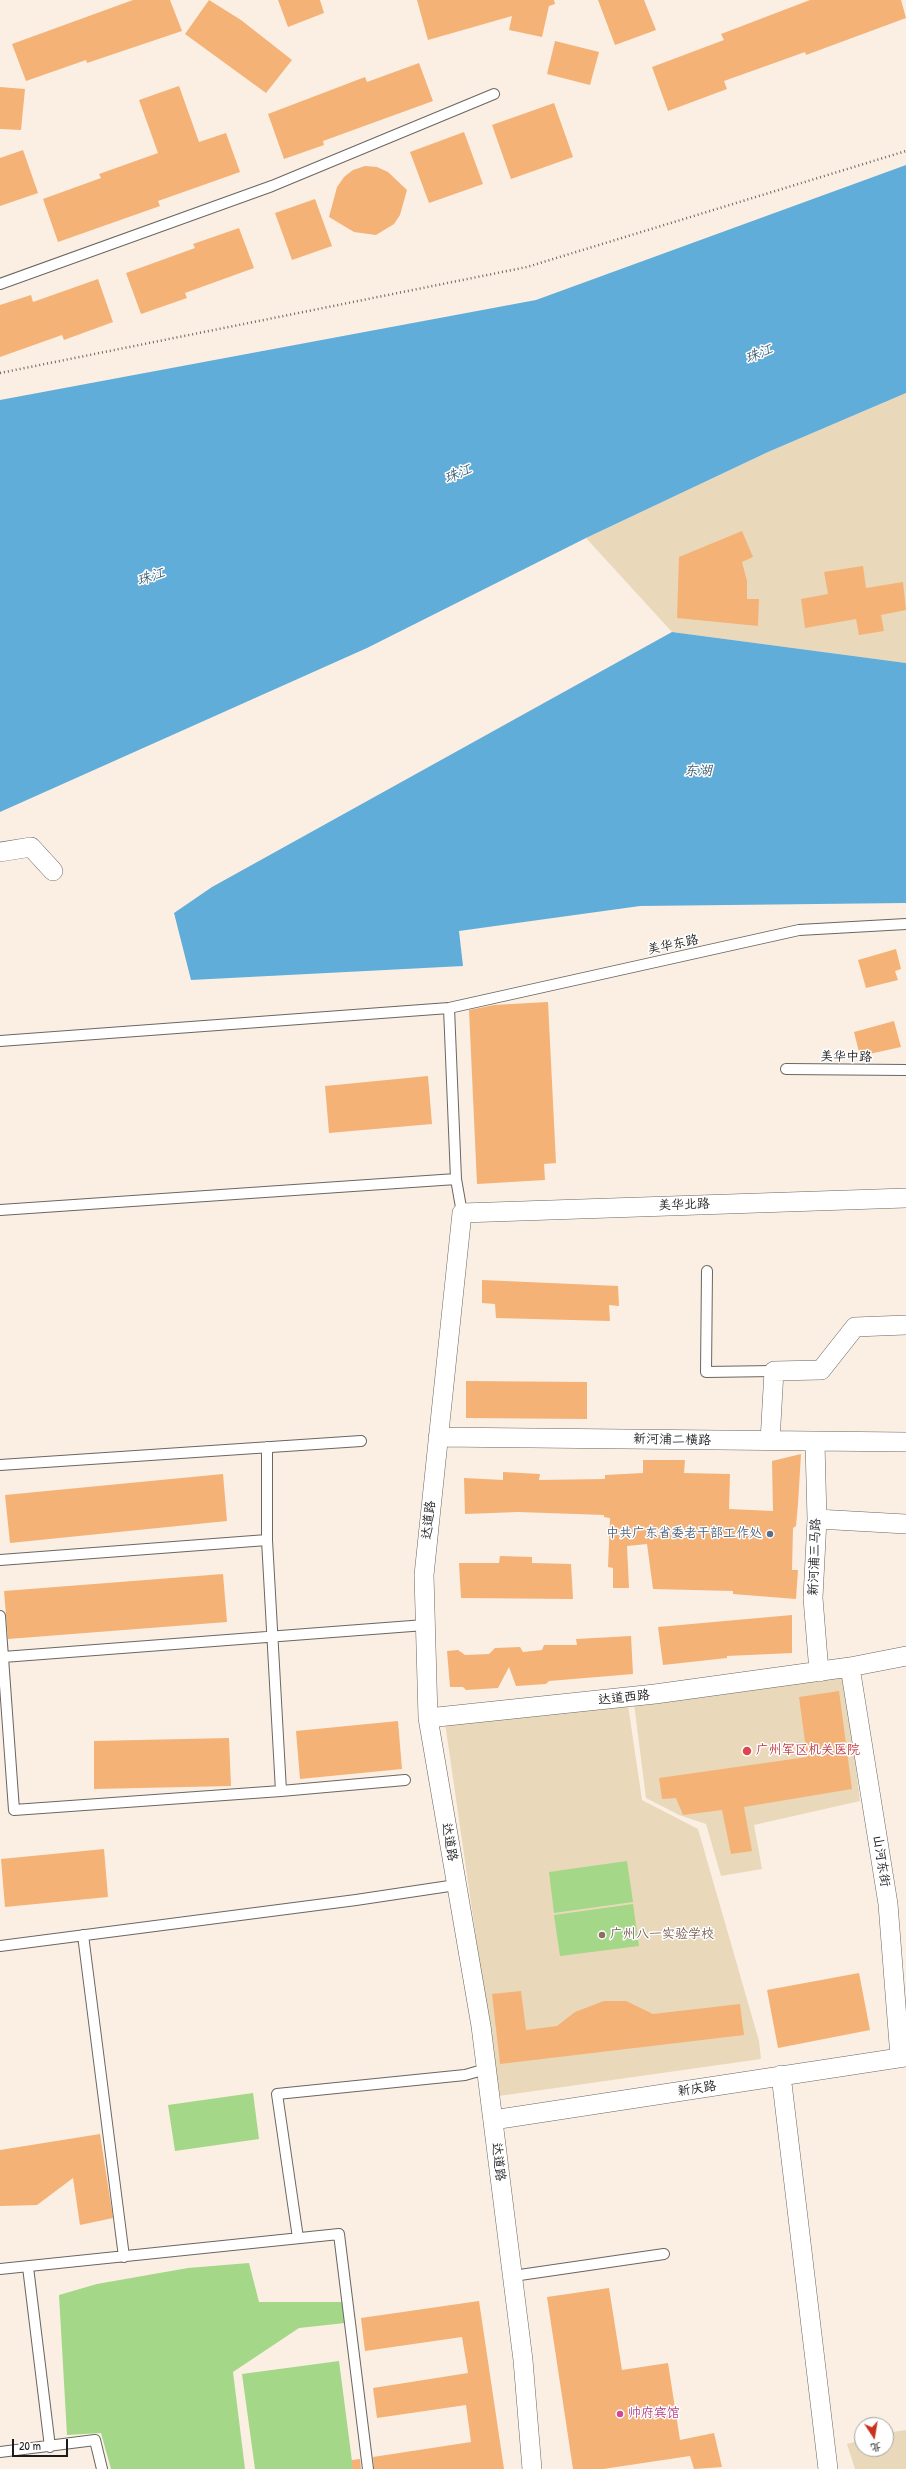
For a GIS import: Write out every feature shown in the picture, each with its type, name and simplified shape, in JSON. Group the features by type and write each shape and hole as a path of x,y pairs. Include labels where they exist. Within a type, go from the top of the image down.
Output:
{"street":[{"path":"0,852 31,847 53,871"},
{"name":"美华北路","path":"462,1213 906,1198"},
{"name":"达道路","path":"462,1213 424,1575 428,1718 486,2069 523,2360 532,2469"},
{"path":"770,1441 774,1371 821,1370 855,1327 906,1325"},
{"name":"新河浦二横路","path":"438,1437 770,1441 815,1443 906,1442"},
{"name":"新河浦三马路","path":"815,1443 817,1519 813,1598 820,1672"},
{"path":"817,1519 906,1524"},
{"name":"达道西路","path":"428,1718 655,1694 820,1672 906,1656"},
{"name":"山河东街","path":"850,1667 888,1904 903,2057"},
{"name":"新庆路","path":"493,2120 903,2057"},
{"path":"781,2076 828,2469"}],"lane":[{"path":"0,284 272,186 494,94"},
{"name":"美华东路","path":"0,1041 449,1008 799,930 906,924"},
{"path":"449,1008 456,1179 462,1213"},
{"name":"美华中路","path":"786,1069 906,1070"},
{"path":"0,1210 456,1179"},
{"path":"707,1272 706,1372 774,1371"},
{"path":"0,1465 361,1441"},
{"path":"266,1447 267,1540 281,1791"},
{"path":"0,1560 267,1540"},
{"path":"0,1616 14,1810 281,1791 405,1780"},
{"path":"3,1657 425,1625"},
{"path":"0,1946 456,1885"},
{"path":"83,1935 124,2257"},
{"path":"298,2238 277,2094 465,2074 486,2069"},
{"path":"0,2269 339,2234 368,2469"},
{"path":"513,2276 664,2254"},
{"path":"28,2267 50,2447"},
{"path":"0,2452 50,2447 95,2440 102,2469"}],"path":[{"path":"0,373 527,267 906,152"}],"shaded area":[{"path":"906,393 906,663 672,632 586,538 768,452"},
{"name":"广州军区机关医院","path":"845,1675 860,1801 754,1825 762,1869 721,1876 706,1824 679,1815 646,1798 634,1704"},
{"name":"广州八一实验学校","path":"628,1705 642,1800 698,1829 759,2041 761,2059 499,2096 445,1723"},
{"path":"906,2430 906,2469 855,2469 847,2444 854,2442 854,2457 894,2457 894,2432"}],"green space":[{"path":"627,1861 633,1902 554,1913 549,1872"},
{"path":"633,1904 639,1946 560,1956 554,1915"},
{"path":"253,2093 259,2139 175,2151 168,2105"},
{"path":"249,2263 259,2302 342,2302 345,2323 299,2328 233,2372 245,2469 111,2469 101,2433 67,2435 59,2295 97,2284 188,2268"},
{"path":"339,2361 353,2469 255,2469 242,2374"}],"water":[{"name":"珠江","path":"906,165 906,393 768,452 586,538 367,648 0,812 0,400 536,300"},
{"name":"东湖","path":"672,632 906,663 906,903 640,906 459,931 463,966 191,980 174,913 212,887"}],"building":[{"path":"133,0 170,0 182,31 87,63 86,60 26,81 12,44"},
{"path":"209,0 241,20 292,60 266,93 185,34"},
{"path":"278,0 320,0 324,13 288,27"},
{"path":"417,0 554,0 555,4 549,6 542,37 509,30 512,16 428,40"},
{"path":"598,0 644,0 656,30 615,45"},
{"path":"810,0 901,0 906,18 806,55 805,52 724,81 727,89 668,111 652,67 724,40 721,34"},
{"path":"555,41 599,52 590,85 547,74"},
{"path":"419,63 433,101 323,141 324,145 284,159 268,114 365,77 367,82"},
{"path":"179,86 199,142 226,133 240,172 158,201 160,206 58,242 43,199 101,178 99,174 158,153 139,100"},
{"path":"0,87 25,89 21,130 0,129"},
{"path":"554,103 573,157 511,179 492,125"},
{"path":"464,132 483,184 429,203 410,152"},
{"path":"23,150 38,193 0,206 0,158"},
{"path":"365,166 377,167 388,172 407,190 400,215 394,224 376,235 354,232 329,217 337,187 344,177 353,170"},
{"path":"315,199 332,246 292,260 275,213"},
{"path":"239,228 254,268 185,293 187,298 141,314 126,273 195,248 193,244"},
{"path":"98,279 113,322 64,340 62,335 0,357 0,305 31,295 33,302"},
{"path":"742,531 753,557 742,562 747,581 747,599 759,599 758,626 677,618 679,557"},
{"path":"863,566 866,588 903,582 906,610 881,615 884,631 859,635 856,619 805,628 801,599 828,594 824,572"},
{"path":"896,949 901,969 895,971 898,980 866,988 858,960"},
{"path":"548,1002 556,1163 544,1164 545,1180 477,1184 469,1010 494,1005"},
{"path":"894,1021 901,1047 860,1056 854,1032"},
{"path":"428,1076 432,1124 329,1133 325,1086"},
{"path":"482,1280 618,1286 619,1306 609,1305 610,1321 496,1318 495,1304 482,1303"},
{"path":"466,1381 587,1382 587,1419 466,1418"},
{"path":"801,1454 796,1526 793,1528 792,1570 798,1570 796,1599 733,1594 733,1591 653,1589 647,1544 627,1546 629,1588 613,1588 613,1568 608,1567 610,1518 604,1517 604,1515 518,1512 465,1514 464,1478 503,1480 503,1472 540,1474 539,1480 605,1479 605,1475 643,1473 643,1460 685,1460 684,1473 730,1474 729,1509 773,1511 772,1461"},
{"path":"223,1474 227,1521 10,1543 5,1495"},
{"path":"500,1556 532,1557 532,1563 571,1564 573,1599 461,1598 459,1563 499,1563"},
{"path":"223,1574 227,1622 8,1639 4,1591"},
{"path":"792,1615 792,1653 727,1656 727,1658 663,1665 658,1627"},
{"path":"631,1636 633,1674 549,1681 546,1684 516,1686 509,1667 498,1688 466,1690 463,1687 450,1687 447,1651 458,1650 465,1655 489,1654 495,1648 520,1647 523,1652 542,1650 544,1645 577,1645 576,1639"},
{"path":"839,1691 852,1789 744,1807 752,1851 731,1854 722,1810 683,1815 676,1798 662,1799 659,1778 807,1757 799,1697"},
{"path":"398,1721 402,1769 300,1779 296,1731"},
{"path":"229,1738 231,1786 94,1789 94,1741"},
{"path":"104,1849 108,1897 5,1907 1,1859"},
{"path":"859,1973 870,2030 778,2048 767,1990"},
{"path":"521,1991 526,2030 557,2026 575,2012 604,2001 626,2001 653,2014 740,2004 744,2035 500,2064 492,1994"},
{"path":"100,2134 113,2218 80,2225 73,2178 37,2205 0,2206 0,2150"},
{"name":"帅府宾馆","path":"609,2288 622,2370 668,2363 680,2440 714,2433 722,2467 694,2469 690,2456 603,2469 573,2469 547,2297"},
{"path":"479,2301 504,2469 374,2469 373,2457 471,2442 466,2405 377,2418 373,2388 468,2373 462,2337 365,2351 361,2318"},
{"path":"360,2459 361,2469 352,2469 352,2460"}],"place":[{"name":"中共广东省委老干部工作处","path":"770,1534"},
{"name":"广州军区机关医院","path":"747,1751"},
{"name":"广州八一实验学校","path":"602,1935"},
{"name":"帅府宾馆","path":"620,2414"}]}
